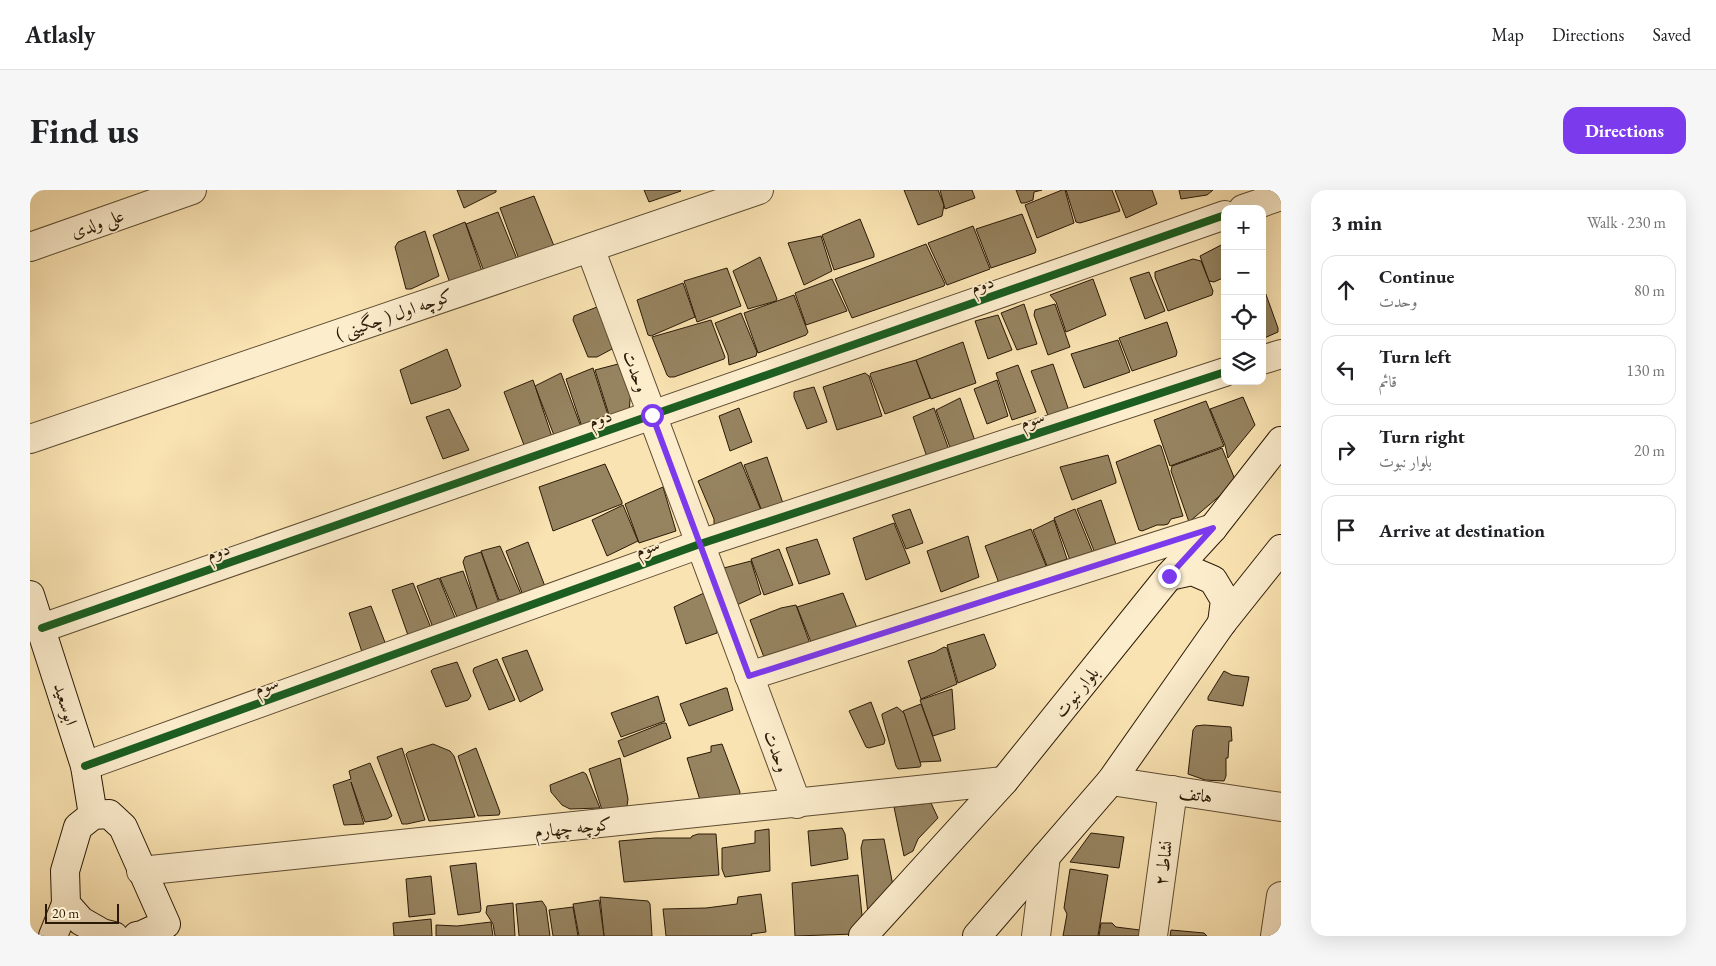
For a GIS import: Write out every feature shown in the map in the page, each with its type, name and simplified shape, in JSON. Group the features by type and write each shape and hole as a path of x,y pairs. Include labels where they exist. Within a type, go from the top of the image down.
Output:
{"street":[{"name":"علی ولدی","path":"30,247 192,190"},
{"name":"کوچه اول ( چگینی )","path":"30,438 759,190"},
{"path":"1255,205 1281,196"},
{"name":"دوم","path":"42,628 1221,216"},
{"name":"وحدت","path":"590,248 797,804"},
{"path":"1266,359 1281,354"},
{"name":"سوم","path":"85,766 700,544 1221,373"},
{"name":"بلوار نبوت","path":"863,936 1004,781 1169,576 1213,528 1281,440"},
{"path":"749,676 1213,528"},
{"path":"977,936 1111,781 1222,623 1281,548"},
{"path":"1169,576 1192,571 1213,580 1225,600 1222,623"},
{"name":"ابوسعید","path":"30,595 85,766 93,815"},
{"name":"کوچه چهارم","path":"141,871 1004,781"},
{"name":"هاتف","path":"1111,781 1281,807"},
{"name":"نشاط ۲","path":"1153,936 1173,790"},
{"path":"53,936 66,904 65,871 78,827 93,815 109,814 122,827 141,871 171,930 137,936"},
{"path":"1036,936 1046,856"},
{"path":"1275,936 1281,896"},
{"path":"66,904 82,921 102,933 114,936"}],"building":[{"path":"457,190 496,190 496,192 464,208"},
{"path":"644,190 680,190 681,191 649,202"},
{"path":"904,190 938,190 944,205 942,216 918,225"},
{"path":"940,190 972,190 975,198 945,209"},
{"path":"1016,190 1042,190 1034,192 1033,200 1021,203"},
{"path":"1065,190 1074,223 1037,238 1025,205"},
{"path":"1066,190 1112,190 1120,211 1080,223 1076,222"},
{"path":"1115,190 1152,190 1157,204 1126,218"},
{"path":"1179,190 1213,190 1207,195 1181,199"},
{"path":"534,196 554,246 520,262 500,208"},
{"path":"498,212 519,264 485,274 466,224"},
{"path":"1022,214 1036,250 1035,253 991,268 976,229"},
{"path":"860,219 874,257 834,270 822,235"},
{"path":"465,222 483,274 451,286 433,235"},
{"path":"973,226 990,269 947,285 928,243"},
{"path":"425,231 439,276 411,289 406,289 395,247 398,242"},
{"path":"821,236 832,271 804,285 788,243"},
{"path":"926,244 945,284 944,286 852,318 835,279"},
{"path":"1221,245 1221,279 1214,282 1209,281 1200,256"},
{"path":"760,257 777,299 776,301 748,309 733,271"},
{"path":"1193,259 1201,261 1213,291 1212,295 1168,311 1155,277 1155,272"},
{"path":"727,268 741,306 697,322 684,281"},
{"path":"1149,272 1165,311 1145,319 1130,278"},
{"path":"832,279 847,311 806,325 795,293"},
{"path":"1093,279 1106,315 1066,332 1056,302 1050,295"},
{"path":"683,283 695,317 651,336 648,335 637,300"},
{"path":"794,295 808,332 806,335 758,353 744,313"},
{"path":"1266,295 1278,328 1278,332 1266,337"},
{"path":"1024,304 1037,344 1017,350 1001,313"},
{"path":"1055,304 1070,347 1048,355 1034,315 1035,310"},
{"path":"597,307 613,345 612,349 597,357 588,357 573,320 574,316"},
{"path":"741,313 757,352 756,356 729,365 728,355 715,323"},
{"path":"998,315 1012,350 988,359 975,321"},
{"path":"711,320 725,357 724,359 674,377 669,377 652,337"},
{"path":"1167,322 1177,352 1176,356 1132,371 1119,338"},
{"path":"1118,340 1130,372 1084,388 1071,354"},
{"path":"963,342 976,383 931,399 916,360"},
{"path":"447,349 461,386 411,404 400,370"},
{"path":"916,360 930,398 885,414 870,375 871,373"},
{"path":"622,363 631,389 629,412 610,418 595,370"},
{"path":"1053,364 1069,411 1049,418 1031,371"},
{"path":"1018,365 1036,412 1012,420 996,373"},
{"path":"593,368 609,418 582,427 566,379"},
{"path":"561,373 581,427 555,438 535,386"},
{"path":"865,373 869,376 882,416 837,430 823,387"},
{"path":"533,380 552,437 524,445 504,392"},
{"path":"997,380 1008,416 987,424 974,389"},
{"path":"814,387 827,422 807,429 794,397 794,392"},
{"path":"1243,397 1255,425 1228,458 1225,445 1210,409"},
{"path":"960,398 975,441 951,450 936,410"},
{"path":"1206,401 1224,446 1170,466 1154,420"},
{"path":"739,408 752,442 730,451 719,416"},
{"path":"934,408 949,450 927,457 913,417"},
{"path":"449,409 469,450 443,459 426,417"},
{"path":"1159,445 1161,446 1183,516 1171,519 1168,524 1157,525 1142,531 1139,530 1116,462"},
{"path":"1222,448 1236,482 1189,522 1171,471 1172,466"},
{"path":"1108,455 1116,483 1072,500 1060,467"},
{"path":"767,457 786,512 765,519 744,465"},
{"path":"741,462 763,515 714,526 714,519 698,481"},
{"path":"605,464 622,504 553,531 539,487"},
{"path":"663,487 676,531 639,543 625,504"},
{"path":"1101,500 1117,547 1095,553 1077,509"},
{"path":"623,505 638,541 607,556 592,520"},
{"path":"910,509 923,543 906,549 892,515"},
{"path":"1075,509 1093,553 1070,560 1054,518"},
{"path":"1054,520 1067,559 1047,566 1033,530"},
{"path":"894,523 910,563 866,580 853,538"},
{"path":"1031,529 1047,568 1000,586 985,546"},
{"path":"968,536 979,577 941,592 927,551"},
{"path":"817,539 830,574 799,584 786,548"},
{"path":"528,542 546,589 524,598 506,551"},
{"path":"500,546 521,594 502,600 499,600 481,551"},
{"path":"779,549 793,585 764,595 751,559"},
{"path":"481,552 500,606 478,612 463,562 465,557"},
{"path":"751,561 761,594 730,608 716,570"},
{"path":"463,571 480,617 460,624 440,578"},
{"path":"439,578 458,625 435,633 417,586"},
{"path":"413,583 433,633 410,641 392,590"},
{"path":"704,593 717,633 686,644 674,607"},
{"path":"843,593 859,633 815,652 797,607"},
{"path":"796,605 813,652 765,660 750,620 781,608"},
{"path":"371,606 386,645 362,652 349,613"},
{"path":"984,634 996,665 994,668 958,683 947,645"},
{"path":"944,647 947,648 957,684 921,699 908,661"},
{"path":"527,650 543,690 520,702 502,658"},
{"path":"497,659 515,700 489,710 473,671 474,668"},
{"path":"457,662 471,696 468,700 446,707 431,671"},
{"path":"1224,671 1232,675 1249,677 1243,706 1208,700"},
{"path":"727,688 733,710 689,726 680,704"},
{"path":"952,689 955,729 933,736 920,700"},
{"path":"658,696 665,721 621,737 611,713"},
{"path":"871,702 885,740 884,744 869,748 866,747 849,711"},
{"path":"921,704 941,761 920,762 903,711"},
{"path":"897,707 904,713 921,765 920,767 898,769 896,766 882,714"},
{"path":"666,723 671,738 624,757 618,741"},
{"path":"1196,726 1231,727 1232,741 1229,741 1224,781 1205,780 1188,774 1193,730"},
{"path":"433,744 450,751 454,756 475,817 429,821 406,754"},
{"path":"722,744 740,792 739,798 700,800 687,758 711,752 711,746"},
{"path":"402,748 425,820 407,824 402,824 377,757"},
{"path":"476,748 500,812 499,815 478,816 458,756"},
{"path":"620,758 628,799 627,806 625,808 602,810 589,769"},
{"path":"370,763 392,816 387,819 365,822 351,782 364,824 344,825 333,785 351,779 349,771"},
{"path":"583,772 586,774 600,808 570,809 562,805 551,792 550,785"},
{"path":"931,803 938,818 918,839 913,851 904,856 894,807"},
{"path":"842,828 845,834 848,859 811,866 808,831"},
{"path":"769,829 770,871 725,877 722,869 722,848 755,843 755,831"},
{"path":"1091,833 1124,837 1119,868 1070,862"},
{"path":"698,834 716,834 719,875 624,882 619,841 691,838"},
{"path":"884,839 894,891 869,924 861,848 863,840"},
{"path":"476,863 480,912 458,915 450,866"},
{"path":"1070,869 1108,875 1098,936 1063,936 1067,914 1064,908"},
{"path":"858,875 863,926 855,934 795,936 792,883"},
{"path":"431,876 435,914 409,917 406,879"},
{"path":"761,894 766,932 751,934 752,936 666,936 663,909 706,908 737,904 738,897"},
{"path":"600,897 648,901 650,904 652,936 604,936"},
{"path":"599,900 604,936 579,936 573,904"},
{"path":"542,901 546,907 550,936 519,936 516,904"},
{"path":"513,903 515,936 495,936 493,924 486,913 487,906"},
{"path":"573,907 578,936 553,936 549,910"},
{"path":"431,919 432,936 394,936 393,923"},
{"path":"491,922 493,936 436,936 436,925 457,926"},
{"path":"1101,923 1112,923 1116,927 1140,930 1140,936 1099,936"},
{"path":"1171,930 1204,933 1207,936 1170,936"}],"cycle path":[{"path":"42,628 1221,216"},
{"path":"85,766 700,544 1221,373"}],"route":[{"path":"652,415 749,676 1213,528 1169,576"}]}
